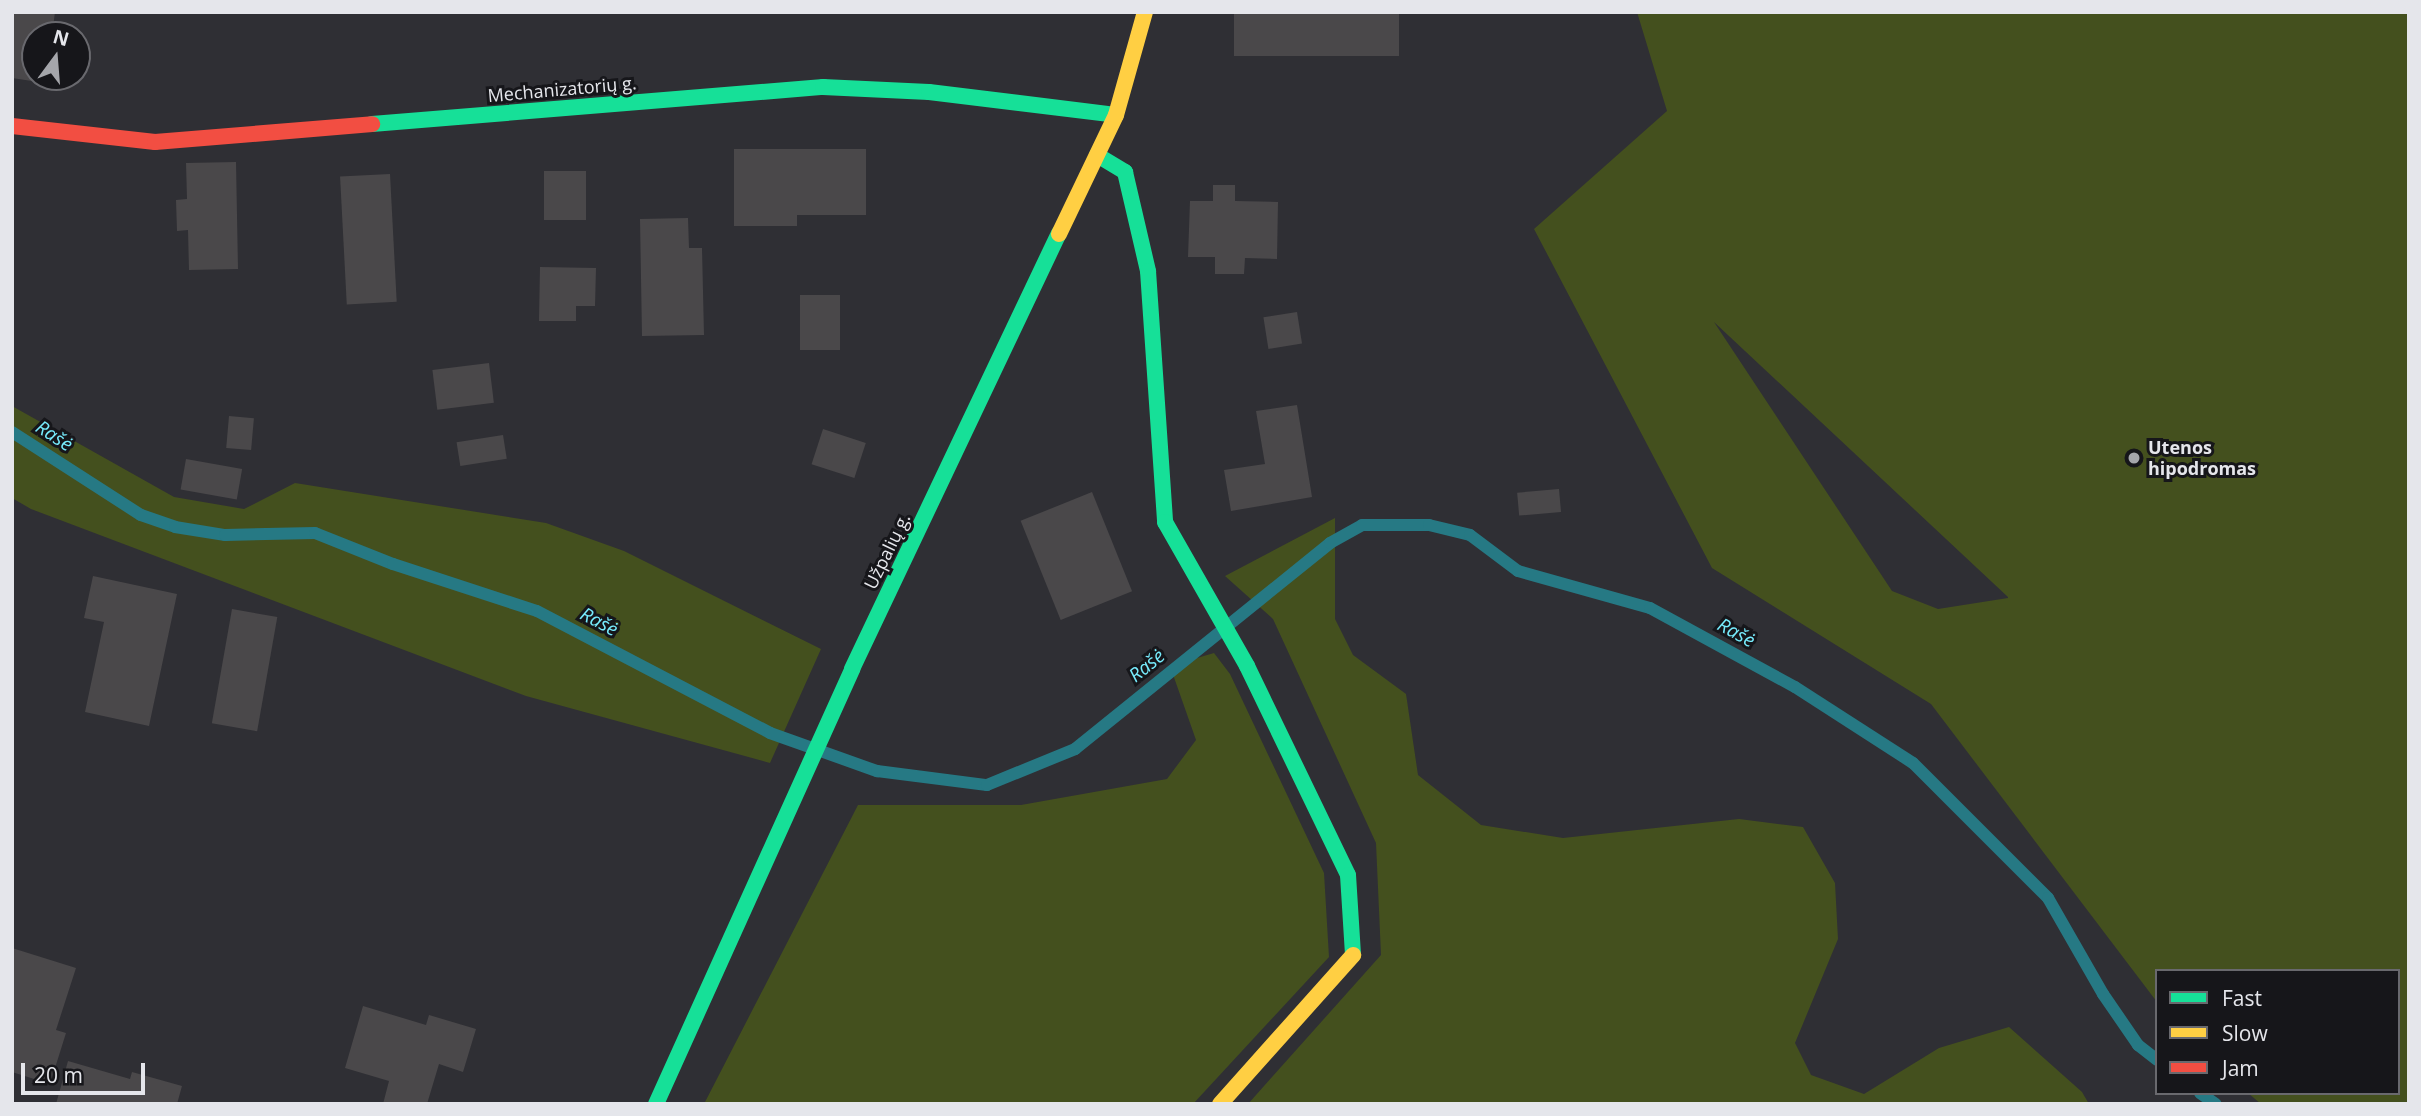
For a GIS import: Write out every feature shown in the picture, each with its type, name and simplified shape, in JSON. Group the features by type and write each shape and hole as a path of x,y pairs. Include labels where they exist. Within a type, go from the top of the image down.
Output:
{"street":[{"name":"Užpalių g.","path":"656,1104 852,668 1116,115 1145,12"},
{"name":"Mechanizatorių g.","path":"12,126 155,142 823,87 929,92 1116,115"},
{"path":"1097,155 1125,172 1134,196 1148,271 1165,522 1204,595 1247,666 1348,875 1353,958 1220,1104"}],"green space":[{"name":"Utenos hipodromas","path":"1637,12 2409,12 2409,1104 2261,1104 2250,1095 2400,1095 2400,969 2155,969 2155,999 1931,704 1712,568 1534,229 1667,111","holes":["1714,322 2008,598 1938,609 1892,591"]},
{"path":"12,406 174,497 244,509 295,483 546,523 624,551 821,649 770,763 526,696 31,509 12,498"},
{"path":"1335,518 1335,619 1353,655 1406,694 1418,775 1481,825 1563,838 1739,819 1803,827 1835,883 1838,939 1795,1043 1811,1075 1864,1094 1939,1048 2009,1027 2082,1092 2089,1104 1248,1104 1381,955 1376,843 1273,619 1225,576"},
{"path":"1214,653 1230,674 1324,873 1329,957 1193,1104 704,1104 858,805 1021,805 1167,779 1196,740 1170,666"}],"building":[{"path":"12,12 55,12 54,21 21,21 21,79 12,78"},
{"path":"1234,12 1399,12 1399,56 1234,56"},
{"path":"734,149 866,149 866,215 797,215 797,226 734,226"},
{"path":"236,162 238,269 189,270 188,230 177,231 176,200 187,199 186,163"},
{"path":"544,171 586,171 586,220 544,220"},
{"path":"390,174 397,302 347,304 340,177"},
{"path":"1213,185 1235,185 1235,201 1278,202 1277,259 1245,258 1244,274 1215,274 1215,257 1188,257 1190,201 1213,201"},
{"path":"688,218 689,248 702,248 704,335 642,336 640,219"},
{"path":"540,267 596,268 595,306 576,306 576,321 539,321"},
{"path":"800,295 840,295 840,350 800,350"},
{"path":"1297,312 1302,344 1268,349 1263,317"},
{"path":"489,363 494,403 437,410 432,370"},
{"path":"1297,405 1312,497 1231,511 1224,470 1265,464 1256,411"},
{"path":"229,416 254,418 251,450 226,448"},
{"path":"823,429 866,443 854,478 812,464"},
{"path":"503,435 507,459 460,466 457,442"},
{"path":"186,459 242,469 237,499 181,490"},
{"path":"1559,489 1561,512 1519,516 1517,493"},
{"path":"1092,492 1132,591 1061,620 1021,521"},
{"path":"93,576 177,594 149,726 85,712 104,622 84,618"},
{"path":"232,609 277,617 257,731 212,723"},
{"path":"12,948 76,968 56,1030 66,1033 50,1084 12,1072"},
{"path":"363,1006 426,1025 429,1015 476,1029 463,1072 439,1064 427,1104 383,1104 389,1081 345,1068"},
{"path":"68,1061 130,1079 132,1072 182,1086 177,1104 56,1104"}],"waterway":[{"name":"Rašė","path":"12,432 141,515 175,527 225,535 315,533 393,564 537,611 770,733 877,771 987,785 1075,749 1330,543 1362,525 1429,525 1470,535 1518,571 1650,608 1795,687 1913,763 2048,898 2103,994 2138,1045 2155,1058"},
{"name":"Rašė","path":"2203,1095 2216,1104"}],"traffic: fast":[{"path":"372,124 823,87 929,92 1116,115"},
{"path":"1097,155 1125,172 1148,271 1165,522 1247,666 1348,875 1353,955"},
{"path":"656,1104 852,669 1059,234"}],"traffic: slow":[{"path":"1059,234 1116,115 1145,12"},
{"path":"1220,1104 1353,955"}],"traffic: jam":[{"path":"12,126 155,142 372,124"}],"place":[{"name":"Utenos hipodromas","path":"2134,458"}]}
